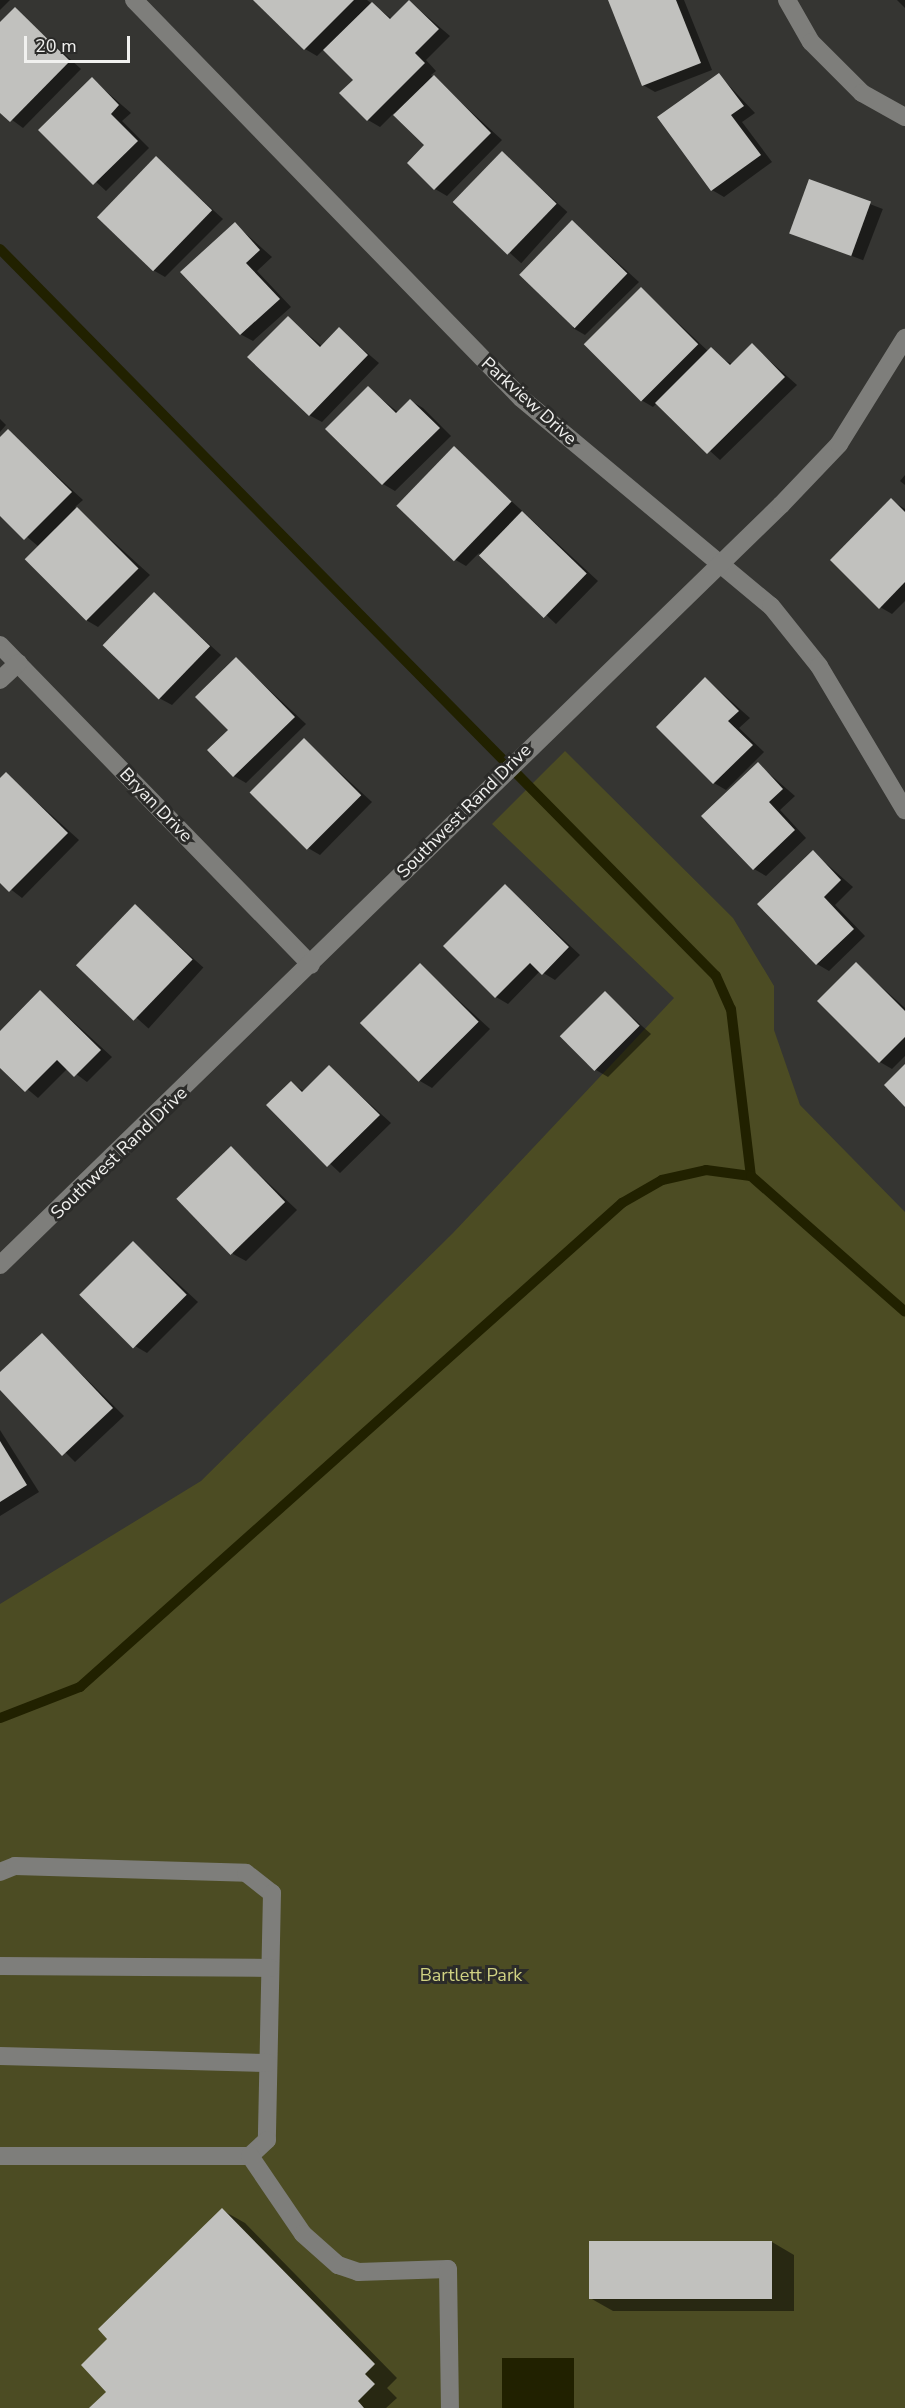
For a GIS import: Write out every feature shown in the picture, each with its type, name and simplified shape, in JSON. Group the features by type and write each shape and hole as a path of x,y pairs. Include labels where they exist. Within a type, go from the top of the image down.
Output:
{"street":[{"path":"787,0 826,56 862,93 905,117"},
{"name":"Parkview Drive","path":"144,3 521,398 771,606 819,666 905,810"},
{"name":"Southwest Rand Drive","path":"0,1264 311,965 476,796 719,563 838,444 905,338"},
{"name":"Bryan Drive","path":"0,645 311,965"},
{"path":"0,680 18,663"},
{"path":"0,1872 15,1866 246,1874 272,1893 267,2140 250,2156 0,2156"},
{"path":"0,1966 270,1968"},
{"path":"0,2056 268,2063"},
{"path":"250,2156 303,2234 338,2265 358,2272 448,2269 450,2408"}],"green space":[{"name":"Bartlett Park","path":"565,751 733,918 774,986 774,1030 800,1105 905,1212 905,2408 0,2408 0,1604 201,1481 453,1233 674,998 492,824"}],"shaded area":[{"path":"502,2358 574,2358 574,2408 502,2408"}],"building":[{"path":"253,0 354,0 304,50"},
{"path":"409,0 439,29 415,53 425,63 367,121 339,93 353,80 323,50 372,2 390,19"},
{"path":"608,0 676,0 701,63 642,86"},
{"path":"15,7 70,61 10,122 0,113 0,22"},
{"path":"719,73 744,106 731,115 761,155 711,191 657,117"},
{"path":"434,75 491,133 434,190 407,163 424,145 393,115"},
{"path":"92,77 119,105 111,114 138,141 93,185 38,130"},
{"path":"502,151 557,204 507,255 453,202"},
{"path":"156,156 212,210 153,271 97,217"},
{"path":"809,179 871,202 851,256 789,234"},
{"path":"572,220 627,273 575,328 519,275"},
{"path":"235,222 260,250 246,263 280,299 240,335 180,272"},
{"path":"641,287 698,344 641,402 584,344"},
{"path":"288,316 320,347 339,327 368,355 309,416 247,357"},
{"path":"752,343 785,377 707,454 655,403 711,347 730,365"},
{"path":"368,386 396,413 410,399 440,428 382,485 325,429"},
{"path":"8,429 72,492 24,540 0,516 0,437"},
{"path":"454,446 512,502 454,561 396,506"},
{"path":"891,498 905,512 905,582 879,609 830,560"},
{"path":"77,507 139,569 86,621 25,559"},
{"path":"522,511 587,574 544,618 479,556"},
{"path":"154,592 210,646 159,699 103,645"},
{"path":"236,657 295,717 233,777 207,750 228,730 195,697"},
{"path":"705,677 739,711 728,721 753,745 713,784 656,727"},
{"path":"304,738 361,795 307,850 250,792"},
{"path":"758,762 783,789 769,802 795,830 753,870 701,816"},
{"path":"6,772 68,833 9,892 0,883 0,778"},
{"path":"813,850 841,880 824,897 854,929 816,965 757,904"},
{"path":"505,884 569,947 542,975 530,963 495,998 443,946"},
{"path":"135,904 193,960 134,1021 76,965"},
{"path":"856,962 905,1011 905,1037 879,1063 817,1001"},
{"path":"420,963 479,1022 419,1082 360,1023"},
{"path":"40,990 101,1050 74,1077 57,1060 25,1092 0,1068 0,1031"},
{"path":"605,991 640,1026 594,1071 560,1036"},
{"path":"905,1064 905,1107 884,1085"},
{"path":"329,1065 380,1115 327,1167 266,1105 291,1081 302,1092"},
{"path":"231,1146 285,1202 231,1255 176,1199"},
{"path":"133,1241 187,1295 133,1348 79,1295"},
{"path":"42,1333 113,1408 62,1456 0,1390 0,1372"},
{"path":"0,1441 27,1485 0,1502"},
{"path":"222,2208 375,2364 365,2374 375,2384 358,2401 364,2408 89,2408 106,2392 81,2365 107,2339 98,2329"},
{"path":"589,2241 772,2241 772,2299 589,2299"}],"waterway":[{"path":"0,249 716,976 731,1009 751,1176"},
{"path":"0,1718 80,1687 622,1203 662,1180 706,1170 751,1176 905,1312"}]}
